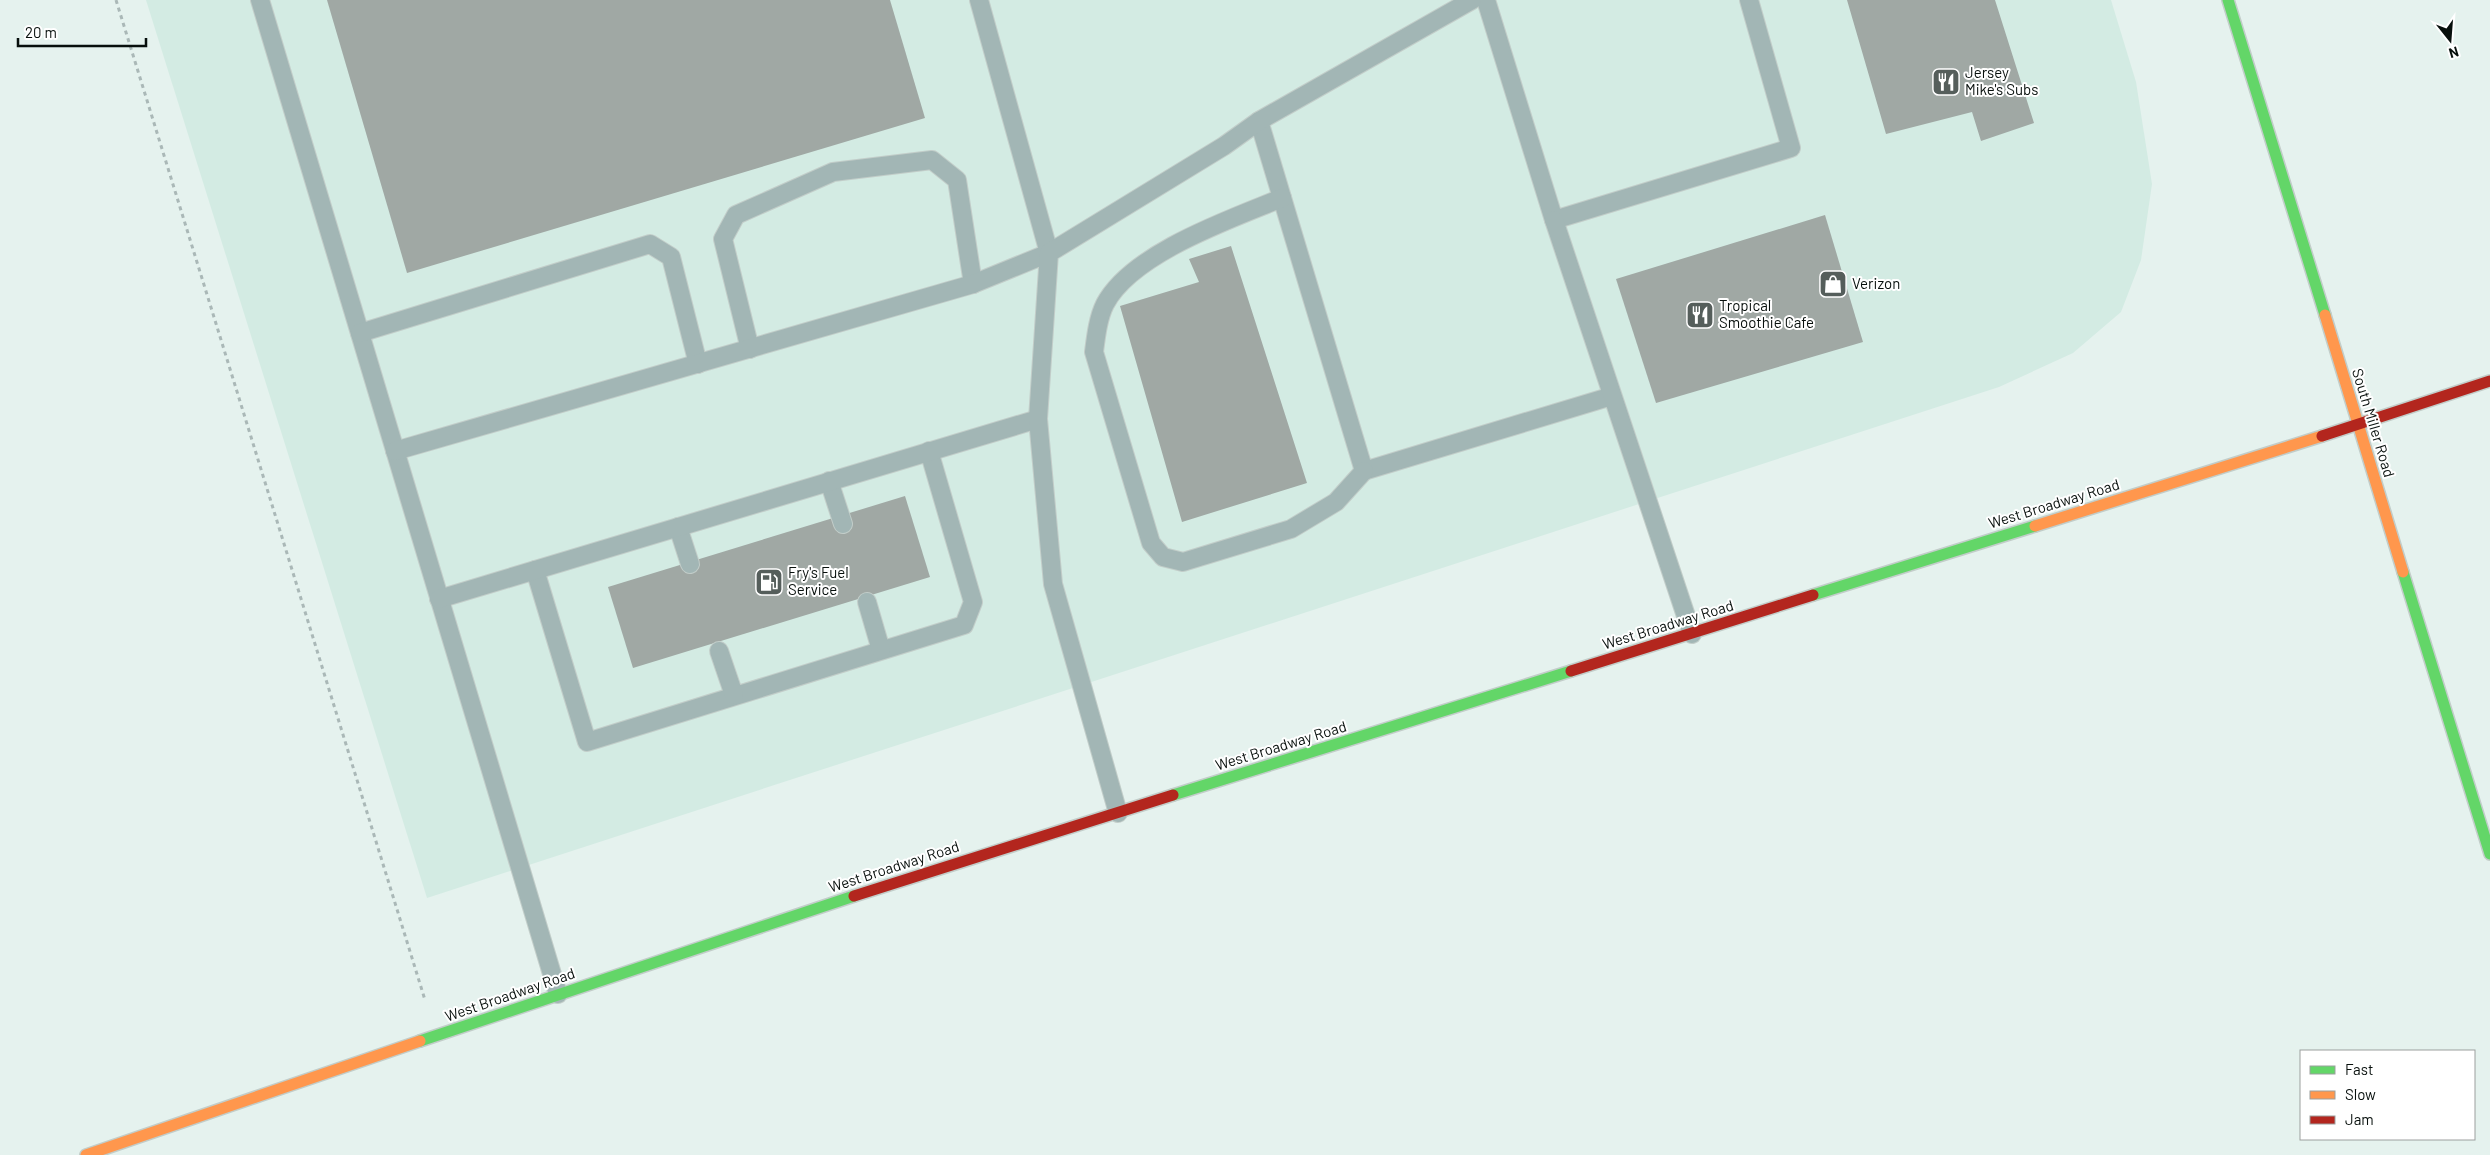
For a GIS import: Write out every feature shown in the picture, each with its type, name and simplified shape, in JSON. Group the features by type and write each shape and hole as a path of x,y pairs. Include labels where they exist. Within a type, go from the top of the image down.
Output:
{"main road":[{"name":"South Miller Road","path":"2228,0 2490,854"},
{"name":"West Broadway Road","path":"86,1155 436,1035 929,871 1692,634 2357,425 2490,381"}],"lane":[{"path":"260,0 558,994"},
{"path":"979,0 1050,253 1038,419 1053,584 1118,813"},
{"path":"395,451 974,284 1050,253 1224,146 1259,121 1472,0"},
{"path":"1486,0 1554,220 1692,634"},
{"path":"1554,220 1791,148 1749,0"},
{"path":"1259,121 1364,471"},
{"path":"750,349 724,239 736,215 833,172 932,160 957,180 974,284"},
{"path":"1282,198 1191,234 1119,284 1105,305 1098,328 1094,352 1151,542 1163,557 1183,562 1291,529 1336,502 1364,471 1612,396"},
{"path":"360,333 650,244 670,257 698,364"},
{"path":"439,599 1038,419"},
{"path":"535,570 587,742 964,625 973,602 929,451"},
{"path":"829,481 843,524"},
{"path":"678,527 690,564"},
{"path":"867,602 881,650"},
{"path":"719,651 734,695"}],"path":[{"path":"116,0 436,1035"}],"shaded area":[{"path":"146,0 2111,0 2136,82 2152,184 2141,260 2121,312 2073,353 1999,387 427,898"}],"building":[{"path":"327,0 890,0 925,118 407,273"},
{"path":"1847,0 1995,0 2034,123 1981,141 1972,112 1886,134"},
{"path":"1825,215 1863,342 1656,403 1616,279"},
{"path":"1231,246 1307,483 1182,522 1120,306 1199,282 1189,259"},
{"name":"Fry's Fuel Service","path":"905,496 930,577 633,668 608,587"}],"traffic: fast":[{"path":"2228,0 2325,315"},
{"path":"1813,595 2035,526"},
{"path":"2403,572 2490,854"},
{"path":"1173,795 1571,671"},
{"path":"420,1041 854,896"}],"traffic: slow":[{"path":"2325,315 2403,572"},
{"path":"2035,526 2322,436"},
{"path":"86,1155 420,1041"}],"traffic: jam":[{"path":"2322,436 2490,381"},
{"path":"1571,671 1813,595"},
{"path":"854,896 1173,795"}],"place":[{"name":"Jersey Mike's Subs","path":"1946,82"},
{"name":"Verizon","path":"1833,284"},
{"name":"Tropical Smoothie Cafe","path":"1700,315"},
{"name":"Fry's Fuel Service","path":"769,582"}]}
